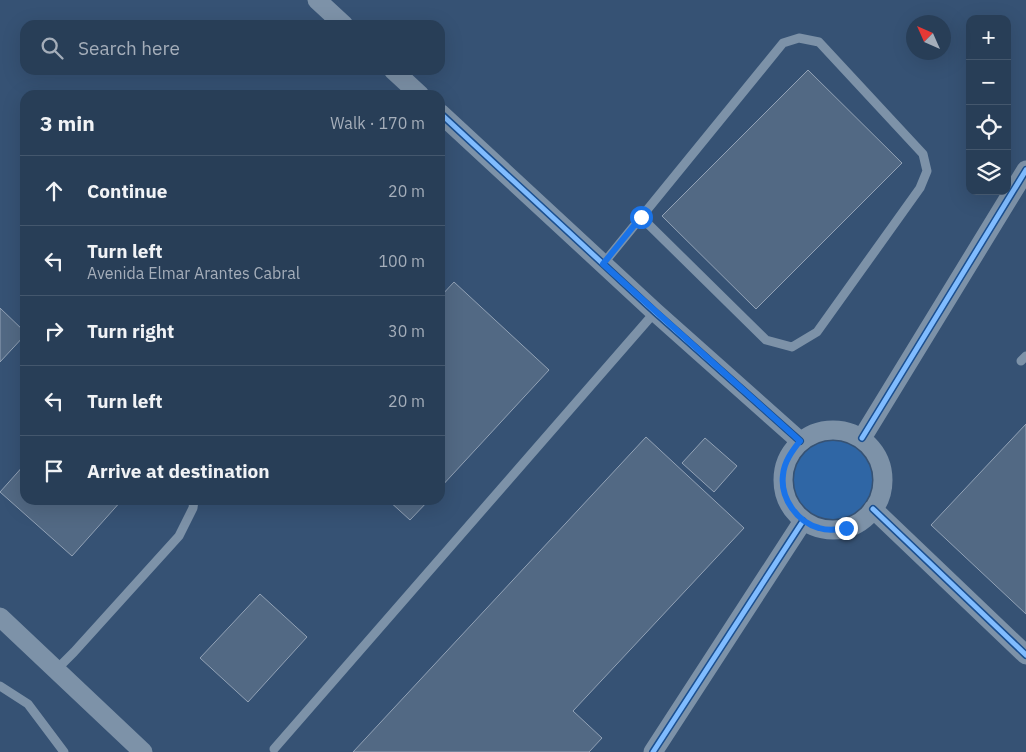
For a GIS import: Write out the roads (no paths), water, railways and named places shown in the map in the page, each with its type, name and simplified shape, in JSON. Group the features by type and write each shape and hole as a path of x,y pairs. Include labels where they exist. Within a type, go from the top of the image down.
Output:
{"street":[{"path":"317,0 339,20"},
{"path":"398,75 415,90"},
{"path":"445,118 655,312 800,441"},
{"path":"862,438 1026,170"},
{"path":"829,429 846,431 862,438 877,456 882,473 881,493 873,509 862,521 836,530 819,528 803,521 791,508 784,492 783,475 789,455 800,441 812,434 829,429"},
{"path":"873,509 1026,655"},
{"path":"658,748 803,521"},
{"path":"0,617 143,752"}],"lane":[{"path":"603,264 641,217 783,43 799,38 819,42 923,154 927,171 920,188 817,332 792,347 766,340 641,217"},
{"path":"274,749 655,312"},
{"path":"56,670 179,536 193,505"},
{"path":"0,686 28,704 64,752"}]}
